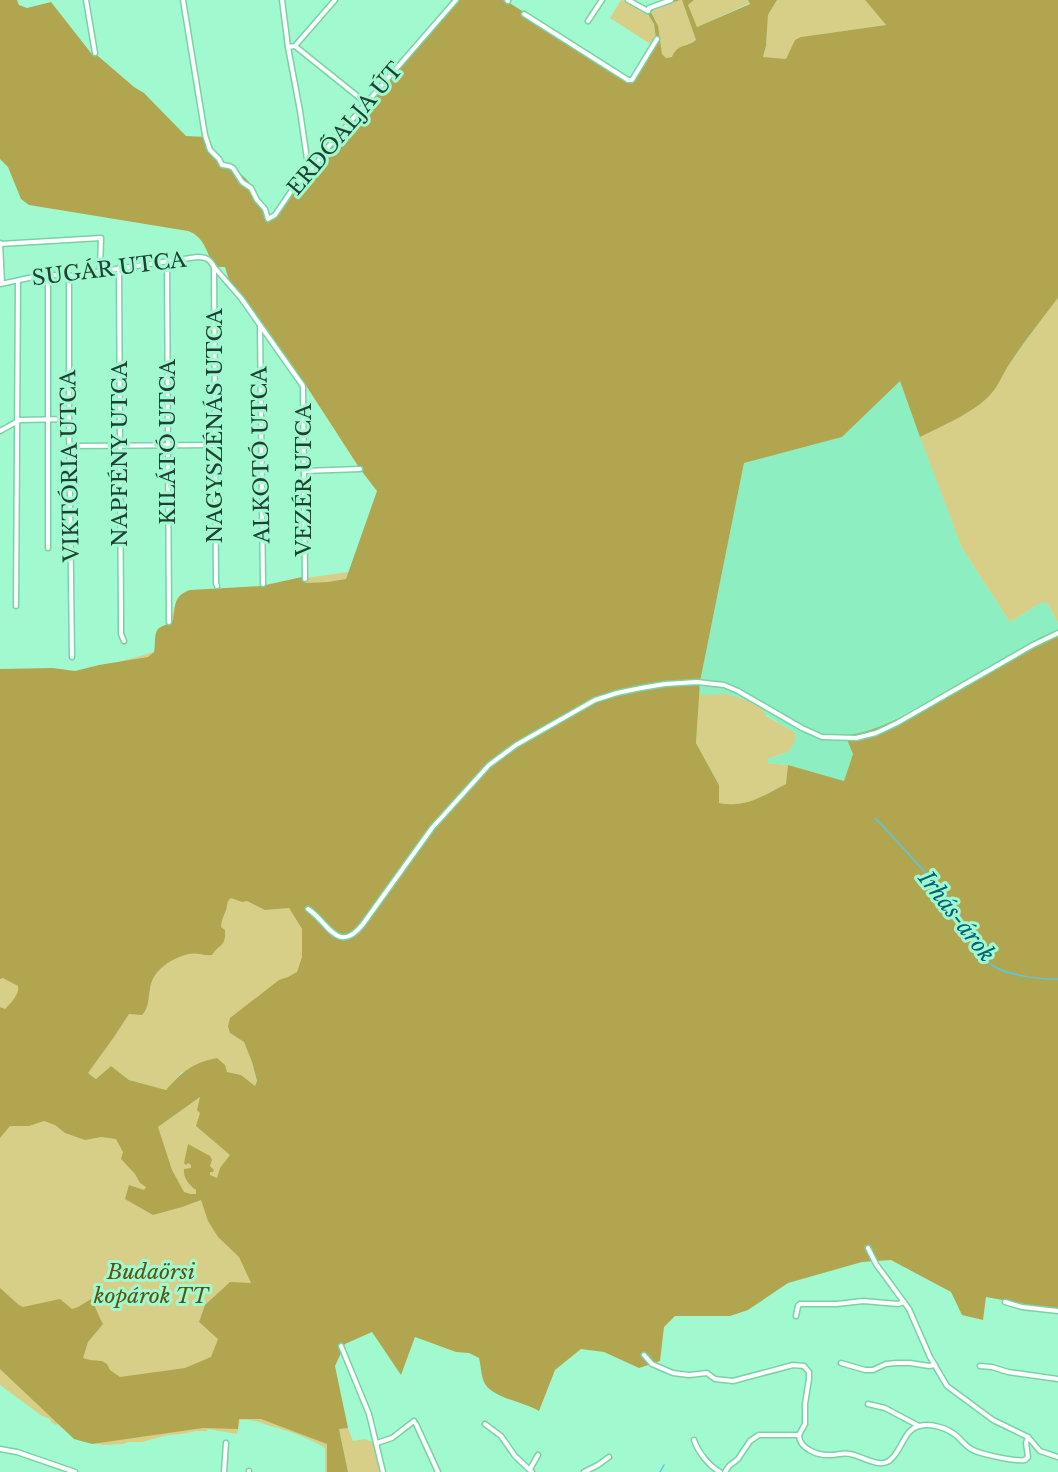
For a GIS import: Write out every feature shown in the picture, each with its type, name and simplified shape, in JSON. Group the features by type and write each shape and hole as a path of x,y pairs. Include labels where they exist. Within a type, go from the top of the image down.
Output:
{"street":[{"path":"86,0 95,52"},
{"name":"ERDŐALJA ÚT","path":"183,0 208,145 221,164 233,168 242,182 250,188 264,207 268,219 275,214 329,146 456,0"},
{"path":"282,0 310,170"},
{"path":"288,47 295,46 335,0"},
{"path":"588,21 602,0"},
{"path":"628,0 649,12 649,8 671,0"},
{"path":"524,14 629,80 632,80 657,39"},
{"path":"295,46 366,103"},
{"path":"1,284 0,243 101,238 100,270"},
{"name":"SUGÁR UTCA","path":"1,284 61,274 69,276 204,257 211,261 214,267"},
{"name":"KILÁTÓ UTCA","path":"167,261 169,622"},
{"name":"VEZÉR UTCA","path":"214,267 232,286 303,386 305,579"},
{"name":"NAGYSZÉNÁS UTCA","path":"214,267 217,586"},
{"name":"NAPFÉNY UTCA","path":"119,268 121,633 124,641"},
{"path":"48,276 48,548"},
{"name":"VIKTÓRIA UTCA","path":"69,276 72,657"},
{"path":"16,606 18,281"},
{"name":"ALKOTÓ UTCA","path":"260,325 263,584"},
{"path":"0,431 17,421 69,419"},
{"path":"70,446 216,445"},
{"path":"304,471 360,469"},
{"path":"308,909 319,917 328,930 337,937 352,935 363,924 432,828 480,774 516,745 595,700 617,693 697,682 724,686 738,691 818,736 856,738 876,733 897,723 1058,633"},
{"path":"868,1248 876,1264 904,1302 934,1365 952,1392 994,1421 1028,1437 1040,1451 1058,1457"},
{"path":"796,1316 800,1304 863,1301 898,1304 904,1302"},
{"path":"1005,1302 1022,1307 1058,1311"},
{"path":"341,1346 369,1414 383,1472"},
{"path":"644,1355 652,1364 674,1373 689,1375 707,1373 716,1379 733,1381 793,1365 804,1366 809,1372 809,1379 805,1400 805,1424 799,1440 811,1450 827,1455 849,1454 880,1464 885,1463 893,1457 908,1434 918,1426"},
{"path":"841,1363 865,1370 896,1363 934,1365"},
{"path":"980,1366 1058,1379"},
{"path":"868,1404 885,1408 918,1426 936,1426 945,1429 955,1434 975,1452 1019,1462 1028,1456 1026,1443 1028,1437"},
{"path":"377,1443 392,1438 415,1422 438,1472"},
{"path":"485,1424 501,1436 515,1456 531,1471 538,1455"},
{"path":"725,1472 738,1459 750,1441 759,1435 799,1435"},
{"path":"694,1440 712,1467 720,1472"},
{"path":"224,1472 226,1443"},
{"path":"0,1449 17,1452 75,1472"},
{"path":"584,1472 609,1457"}],"shaded area":[{"path":"0,0 17,0 19,5 27,8 51,2 91,53 98,56 144,93 186,136 206,137 209,145 219,157 248,181 269,219 456,0 505,0 629,79 656,39 654,24 646,11 674,0 680,0 651,12 658,26 662,54 666,58 672,57 680,48 696,40 682,0 694,0 688,5 697,27 750,4 748,0 777,0 768,15 763,57 786,59 795,40 801,37 886,25 865,0 1058,0 1058,298 1014,357 991,394 976,407 948,423 920,437 900,381 842,437 744,463 700,682 696,743 719,785 719,803 746,802 762,797 786,784 788,765 844,781 853,754 845,735 872,729 903,716 1041,637 1058,631 1058,1310 986,1297 983,1320 962,1315 951,1292 891,1260 862,1262 788,1283 748,1310 730,1316 675,1316 664,1327 660,1361 639,1368 604,1352 581,1349 555,1370 539,1411 501,1396 488,1387 483,1379 479,1358 415,1337 401,1375 372,1332 345,1344 335,1366 348,1428 339,1429 348,1472 327,1472 327,1444 261,1419 239,1419 238,1429 203,1428 92,1444 74,1439 0,1369 0,1288 23,1307 60,1299 72,1309 91,1299 103,1324 88,1342 83,1358 102,1361 120,1377 185,1368 211,1357 218,1339 199,1322 205,1305 230,1282 251,1283 239,1257 218,1237 208,1221 201,1200 153,1215 125,1199 129,1185 144,1190 146,1187 140,1183 121,1159 123,1152 116,1139 101,1137 85,1140 65,1133 55,1125 44,1121 29,1126 10,1126 0,1138 0,1007 5,1009 18,992 18,986 3,978 0,979 0,669 53,668 75,671 148,657 154,652 157,630 173,620 178,598 190,590 261,586 302,577 306,583 346,579 377,491 360,469 305,384 229,280 225,267 214,267 198,237 188,231 29,205 21,199 8,167 0,159","holes":["231,898 242,902 247,901 265,910 289,908 302,929 302,957 297,972 279,980 230,1018 228,1026 230,1033 244,1042 252,1062 257,1081 255,1086 241,1075 227,1072 225,1065 217,1058 188,1069 166,1090 129,1080 111,1066 96,1079 88,1073 129,1014 142,1015 148,1003 152,982 164,966 183,956 212,955 222,944 225,939 225,930 221,927","200,1097 197,1110 200,1113 196,1126 230,1155 220,1168 217,1178 210,1175 210,1172 214,1170 210,1166 212,1160 210,1156 188,1144 184,1163 191,1165 191,1168 184,1169 184,1175 196,1190 196,1194 190,1194 184,1192 172,1170 158,1127"]},
{"path":"900,380 962,548 1010,622 1042,602 1048,604 1058,623 1058,631 1041,637 879,727 853,735 845,735 853,754 844,781 788,765 766,763 767,759 788,752 796,733 766,715 699,695 744,463 842,437"}],"green space":[{"path":"621,0 638,7 651,19 656,39 652,45 610,18"},
{"path":"682,0 696,40 680,47 672,57 666,58 662,54 656,21 651,12"},
{"path":"694,0 748,0 750,3 697,27 688,5"},
{"path":"777,0 865,0 886,25 801,37 787,59 763,58 768,15"},
{"path":"1058,298 1058,623 1048,604 1042,602 1010,622 962,548 920,437 972,409 991,394 1008,366"},
{"name":"Budaörsi kopárok TT","path":"348,572 467,876 265,910 289,908 302,929 340,1472 325,1472 325,1448 321,1445 293,1433 251,1420 240,1420 237,1434 208,1429 123,1444 103,1445 83,1441 70,1435 60,1425 42,1416 0,1385 0,673 77,674 154,652 185,592 265,586","holes":["262,994 278,1085 257,1082 244,1042 230,1033","111,1066 129,1080 166,1090 182,1072 227,1072 241,1075 201,1096 158,1127 88,1076 90,1074 96,1079"]},
{"path":"726,694 746,700 764,710 766,716 796,733 794,743 788,752 767,759 767,763 788,765 787,784 762,797 738,804 719,803 719,785 696,743 699,695"},
{"path":"348,1428 353,1441 365,1439 375,1443 382,1472 348,1472 339,1429"}],"waterway":[{"name":"Irhás-árok","path":"875,818 950,902 963,922 976,950 987,962 1017,975 1058,979"},
{"path":"660,1472 664,1465"}]}
